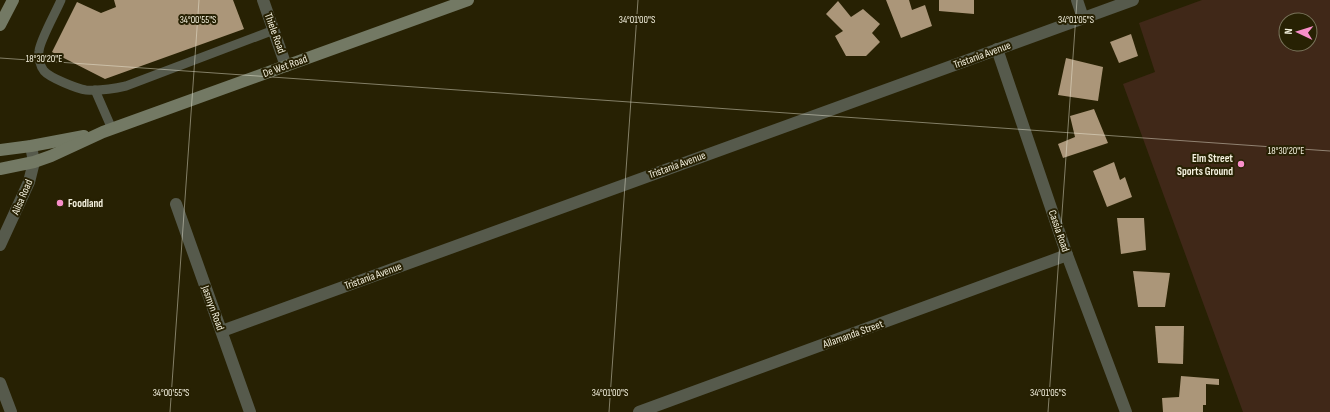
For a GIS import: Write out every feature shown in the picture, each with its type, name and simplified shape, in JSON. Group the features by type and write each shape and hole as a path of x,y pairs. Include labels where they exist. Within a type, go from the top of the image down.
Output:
{"street":[{"path":"0,25 13,0"},
{"name":"Thiele Road","path":"263,0 286,66"},
{"name":"De Wet Road","path":"0,169 34,162 51,156 108,130 468,0"},
{"path":"1077,0 1083,18"},
{"name":"Tristania Avenue","path":"222,331 1132,0"},
{"name":"Cassia Road","path":"998,49 1067,255 1126,412"},
{"name":"De Wet Road","path":"0,150 31,146 108,130"},
{"name":"Ailsa Road","path":"0,245 27,187 34,162 31,146"},
{"name":"Jasmyn Road","path":"176,204 250,412"},
{"name":"Allamanda Street","path":"639,412 1067,255"},
{"path":"0,383 11,412"}],"lane":[{"path":"62,0 39,48 41,66 48,75 87,90 114,89 126,86 274,30"},
{"path":"95,90 108,130"}],"shaded area":[{"name":"Elm Street Sports Ground","path":"1202,0 1330,0 1330,412 1243,412 1123,84 1155,72 1139,23"}],"building":[{"path":"114,0 233,0 244,29 105,79 52,52 77,2 101,13 116,7"},
{"path":"886,0 909,0 912,10 925,5 932,26 901,38"},
{"path":"939,0 974,0 974,14 939,11"},
{"path":"838,1 851,17 863,9 880,24 872,33 880,42 866,56 846,56 835,36 843,31 826,14"},
{"path":"1131,34 1138,56 1119,63 1110,42"},
{"path":"1066,58 1103,67 1098,101 1058,95"},
{"path":"1094,109 1108,143 1063,158 1058,144 1075,137 1070,116"},
{"path":"1114,162 1120,180 1125,177 1132,197 1107,207 1093,171"},
{"path":"1117,218 1144,218 1146,250 1121,254"},
{"path":"1133,271 1170,273 1165,307 1138,307"},
{"path":"1155,326 1184,326 1183,364 1158,363"},
{"path":"1181,376 1219,379 1219,385 1206,384 1206,405 1203,405 1203,412 1163,412 1162,398 1179,397"}],"place":[{"name":"Elm Street Sports Ground","path":"1241,164"},
{"name":"Foodland","path":"60,203"}]}
